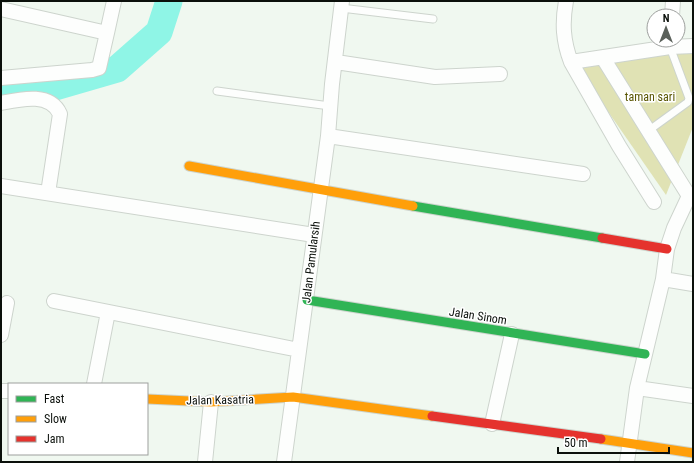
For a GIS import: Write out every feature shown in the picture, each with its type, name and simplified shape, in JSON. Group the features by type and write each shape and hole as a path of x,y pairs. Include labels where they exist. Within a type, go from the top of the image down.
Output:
{"street":[{"path":"1,78 92,70 99,68 114,1"},
{"path":"566,1 563,26 566,50 571,62 619,146 654,202"},
{"name":"Jalan Pamularsih","path":"284,462 328,136 342,5"},
{"path":"1,9 107,33"},
{"path":"571,62 603,58 648,48"},
{"path":"603,58 648,131 691,193 674,228 667,249 663,279 637,388 627,462"},
{"path":"336,62 435,77 500,74"},
{"path":"1,103 22,99 45,100 57,107 60,114 48,193"},
{"path":"328,136 583,174"},
{"path":"189,166 320,190 667,249"},
{"path":"1,186 314,235"},
{"path":"663,279 693,284"},
{"name":"Jalan Sinom","path":"307,300 512,334 645,354"},
{"path":"54,302 299,350"},
{"path":"1,335 7,303"},
{"path":"94,383 108,312"},
{"path":"492,424 512,334"},
{"path":"637,388 693,396"},
{"name":"Jalan Kasatria","path":"148,399 211,402 293,397 693,453"},
{"path":"205,462 211,402"}],"lane":[{"path":"342,5 433,19"},
{"path":"648,131 688,102 689,98 672,48"},
{"path":"217,91 330,106"}],"green space":[{"name":"taman sari","path":"693,50 693,127 666,195 575,64"}],"waterway":[{"path":"1,93 55,87 117,69 159,32 169,1"}],"traffic: fast":[{"path":"413,206 602,238"},
{"path":"307,300 645,354"}],"traffic: slow":[{"path":"189,166 413,206"},
{"path":"148,399 211,402 293,397 432,416"},
{"path":"601,439 693,453"}],"traffic: jam":[{"path":"602,238 667,249"},
{"path":"432,416 601,439"}]}
